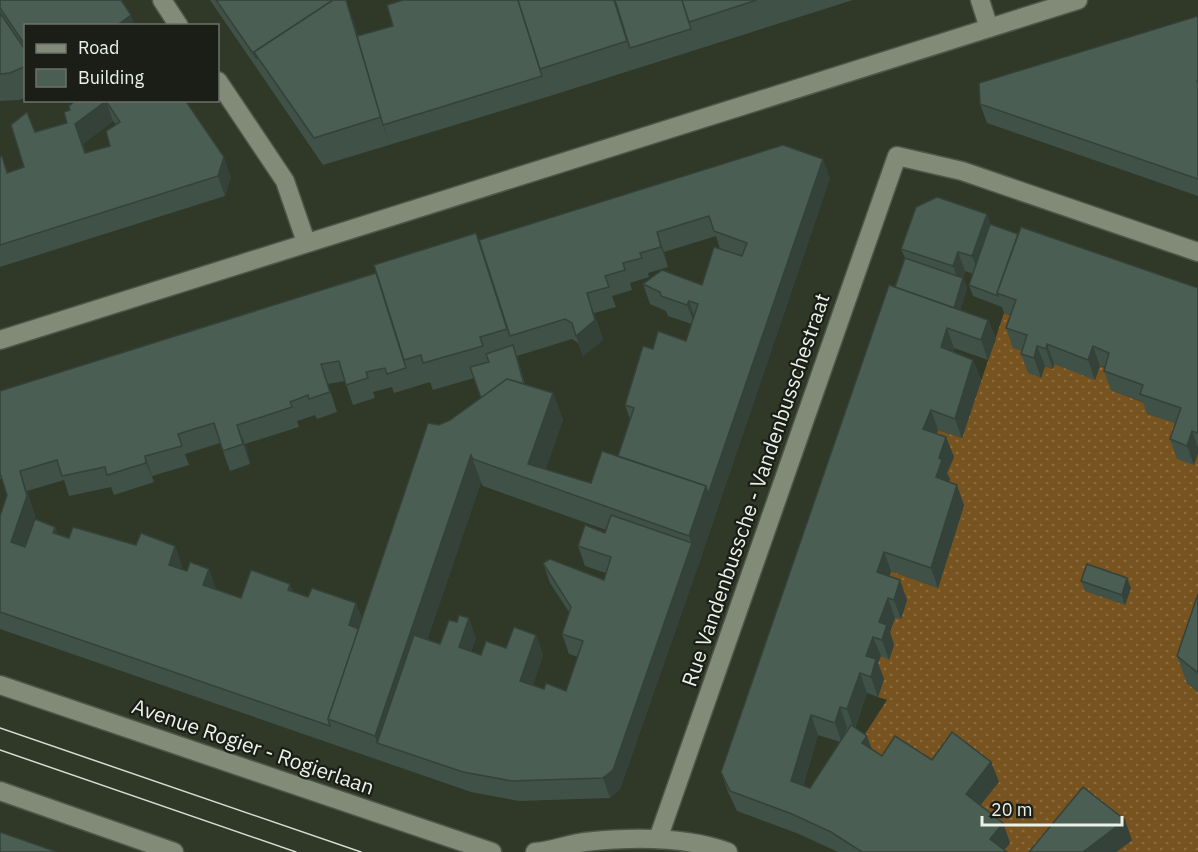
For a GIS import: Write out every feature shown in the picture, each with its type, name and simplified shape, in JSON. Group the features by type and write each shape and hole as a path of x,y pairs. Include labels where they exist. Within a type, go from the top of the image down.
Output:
{"street":[{"path":"162,0 178,24"},
{"path":"980,0 989,28"},
{"path":"0,340 1078,0"},
{"path":"219,82 285,181 306,242"},
{"name":"Rue Vandenbussche - Vandenbusschestraat","path":"658,839 897,156 962,171 1198,252"},
{"name":"Avenue Rogier - Rogierlaan","path":"0,685 492,852"},
{"path":"0,791 174,852"},
{"path":"535,852 584,842 658,839 717,848 728,852"}],"shaded area":[{"path":"1004,313 1024,320 1041,378 1045,366 1053,369 1054,364 1074,371 1100,366 1117,373 1111,390 1150,405 1148,414 1188,427 1198,453 1198,651 1187,683 1198,692 1198,852 1116,852 1132,840 1052,852 1003,852 889,776 858,745 887,700 878,697 883,679 873,676 895,618 885,591 891,571 938,588 964,505 943,497 931,449 938,430 962,438"}],"building":[{"path":"0,0 121,0 131,15 119,24 24,24 23,42 0,8"},
{"path":"216,0 332,1 254,52 257,59"},
{"path":"333,0 346,0 381,117 314,138 254,52"},
{"path":"403,0 518,0 542,76 383,125 357,36 393,26 387,5"},
{"path":"518,0 614,0 627,41 540,69"},
{"path":"615,0 682,0 691,29 630,48"},
{"path":"682,0 757,0 689,22"},
{"path":"0,13 24,48 24,67 10,73 0,74"},
{"path":"1198,16 1198,179 980,104 979,83"},
{"path":"74,102 105,102 75,124 85,153 110,146 106,131 120,122 107,102 186,102 224,157 218,176 0,245 0,157 2,156 7,173 24,167 11,125 27,112 35,132 67,123 64,112 70,110 69,106"},
{"path":"783,145 823,159 708,494 706,486 618,456 634,408 625,405 643,346 653,349 658,331 686,341 698,304 689,301 687,305 661,296 660,292 643,284 662,270 702,285 714,247 742,256 747,243 714,231 709,216 657,232 661,247 640,253 642,258 623,263 625,270 605,276 609,287 587,293 595,320 576,336 572,323 565,319 510,336 479,240"},
{"path":"937,197 987,214 972,256 958,252 953,266 901,249 916,207"},
{"path":"990,224 1018,234 997,293 998,296 969,285"},
{"path":"1021,227 1198,288 1198,433 1192,431 1187,446 1170,439 1181,408 1140,394 1143,385 1104,371 1109,353 1093,346 1088,360 1047,344 1046,349 1037,346 1034,358 1021,354 1027,335 1006,328 1016,300 997,293"},
{"path":"476,233 507,329 480,337 483,346 423,363 421,355 404,360 374,265"},
{"path":"905,258 963,278 954,308 895,287"},
{"path":"376,273 406,368 387,374 385,368 366,372 368,378 346,385 339,361 321,364 330,392 309,399 308,395 290,402 292,407 237,425 243,444 223,451 214,423 178,434 182,446 145,456 146,463 107,475 105,467 62,476 57,460 20,471 27,496 11,542 25,547 35,519 55,527 53,533 69,538 73,527 136,545 141,533 175,546 169,565 187,571 190,562 209,569 203,585 241,598 251,570 290,584 288,590 308,597 312,588 356,603 349,625 359,629 328,719 330,726 0,612 0,516 7,495 0,473 0,391"},
{"path":"889,285 988,320 981,340 947,328 941,347 973,360 955,419 931,410 923,429 946,437 936,477 957,485 931,568 884,552 877,572 900,580 894,600 888,598 879,622 887,625 882,640 873,637 866,656 876,659 871,677 860,673 847,709 840,707 835,723 811,715 791,781 810,788 851,725 867,736 862,743 882,756 895,736 932,760 952,732 991,762 966,794 1003,823 990,839 1007,852 862,852 831,832 792,814 730,791 721,772"},
{"path":"513,345 524,384 507,379 481,398 470,367 489,362 486,354"},
{"path":"507,379 553,393 528,464 591,483 602,451 706,486 689,536 473,459 471,455 375,736 328,719 428,423 439,425 450,420"},
{"path":"611,515 692,543 613,770 603,778 512,781 463,772 377,743 414,635 440,644 449,620 457,622 459,615 469,618 459,647 481,655 486,641 506,648 514,627 536,635 520,681 544,689 546,683 566,691 583,641 562,634 571,607 543,563 550,559 604,580 611,557 578,546 585,525 605,533"},
{"path":"1087,564 1127,578 1122,595 1081,581"},
{"path":"1198,594 1198,673 1177,656"},
{"path":"1083,787 1125,820 1083,852 1029,852"},
{"path":"0,832 57,852 0,852"}],"tram line":[{"path":"0,728 361,852"},
{"path":"0,750 296,852"}]}
